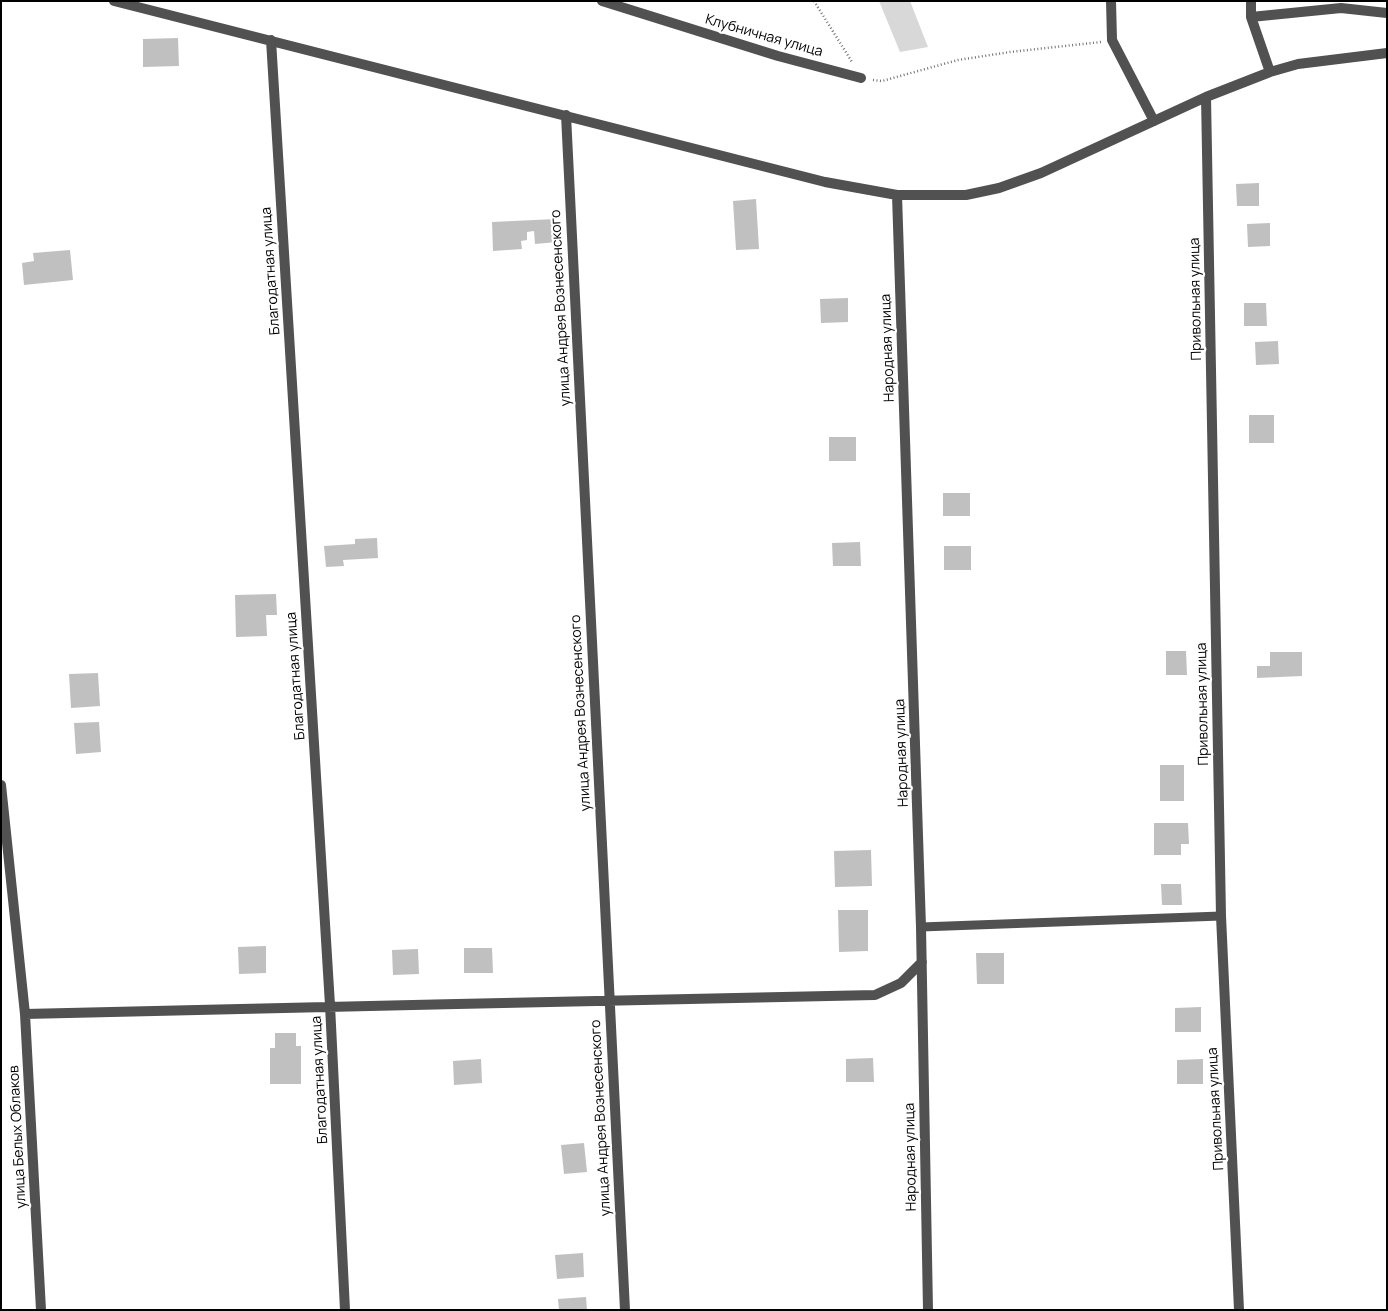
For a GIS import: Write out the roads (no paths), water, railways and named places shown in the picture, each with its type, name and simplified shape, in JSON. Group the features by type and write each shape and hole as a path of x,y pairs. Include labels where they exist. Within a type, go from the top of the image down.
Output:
{"street":[{"path":"114,1 825,182 897,195 966,194 999,188 1040,173 1206,97 1270,72 1298,64 1387,53"},
{"name":"Клубничная улица","path":"602,1 778,56 861,78"},
{"path":"1111,1 1112,40 1154,120"},
{"path":"1251,1 1251,17 1270,72"},
{"path":"1251,17 1341,8 1387,13"},
{"name":"Благодатная улица","path":"271,40 330,1005 345,1310"},
{"name":"Привольная улица","path":"1206,97 1221,916 1239,1310"},
{"name":"улица Андрея Вознесенского","path":"566,115 608,1001 625,1310"},
{"name":"Народная улица","path":"897,195 922,962 928,1310"},
{"name":"улица Белых Облаков","path":"1,785 26,1014 41,1310"},
{"path":"26,1014 330,1005 875,995 901,983 922,962"}],"lane":[{"path":"921,927 1221,916"}]}
